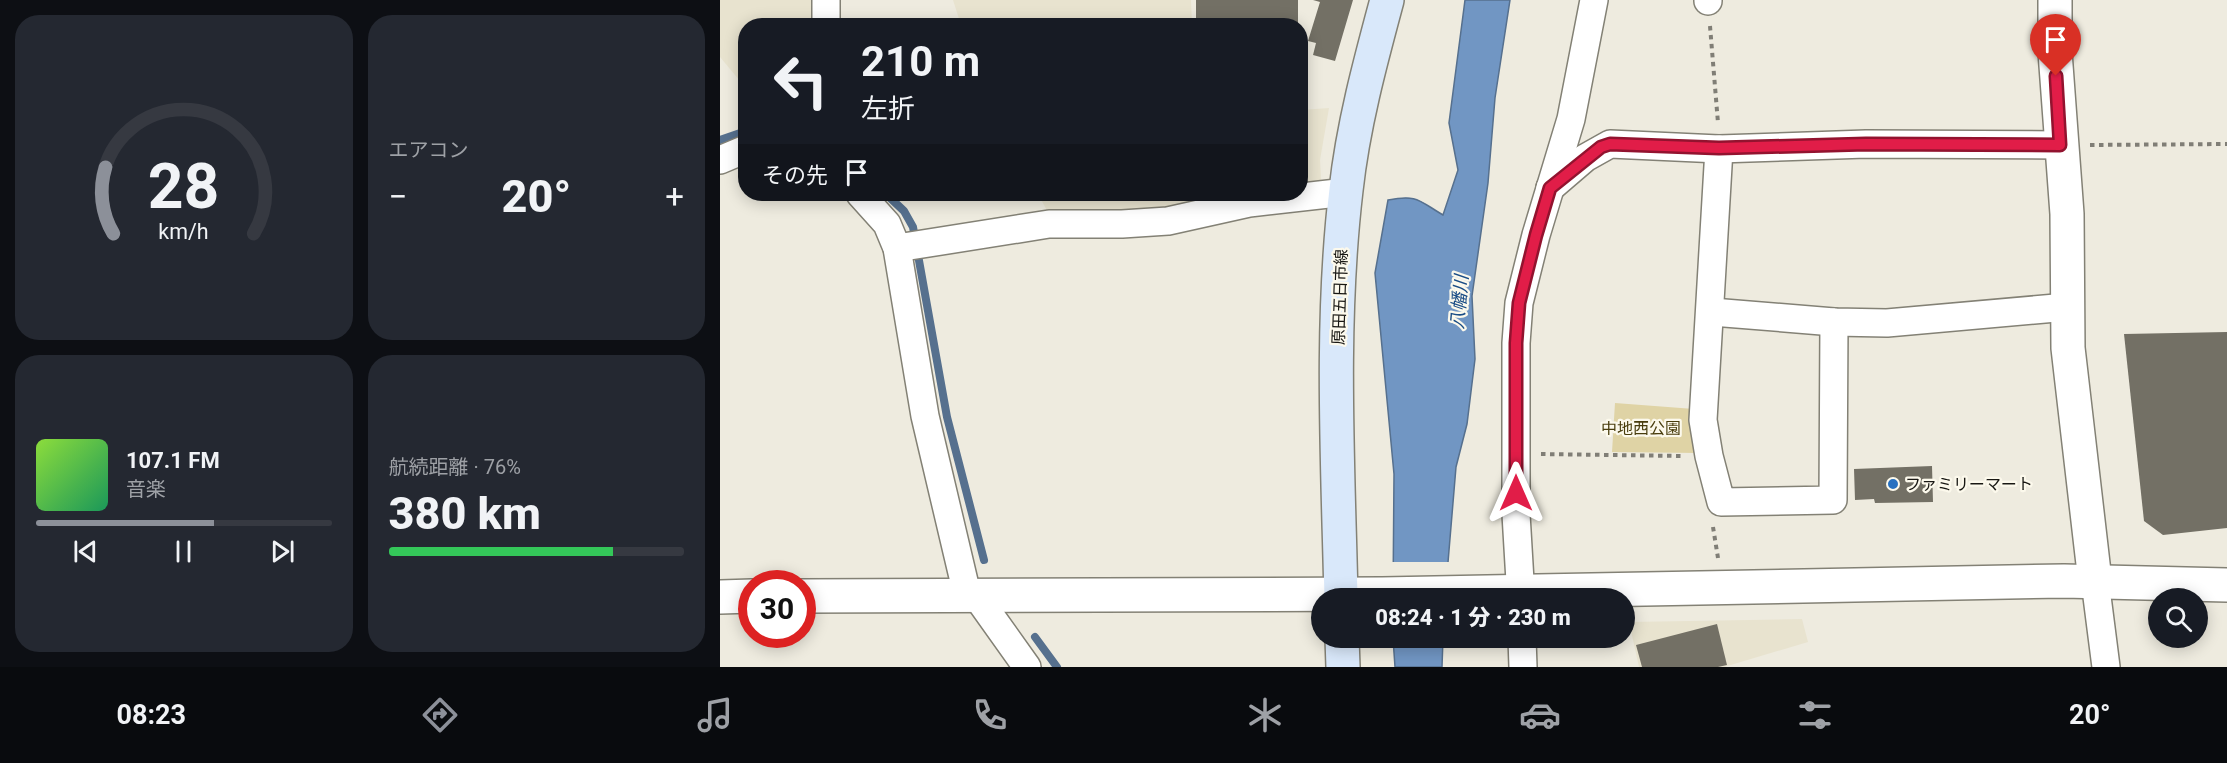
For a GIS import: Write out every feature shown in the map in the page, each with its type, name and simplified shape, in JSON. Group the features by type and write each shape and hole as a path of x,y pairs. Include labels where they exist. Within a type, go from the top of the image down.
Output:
{"main road":[{"name":"原田五日市線","path":"1341,588 1338,388 1340,289 1346,192 1368,70 1387,0"},
{"path":"1342,648 1343,667"}],"street":[{"path":"826,0 826,18"},
{"path":"1510,588 1519,303 1571,119 1594,0"},
{"path":"2055,0 2060,145 2067,214 2068,348 2106,667"},
{"path":"1550,188 1585,158 1610,144 1719,148 1866,144 2060,145"},
{"path":"1719,148 1712,312 1703,420 1709,456 1721,502 1833,500 1834,322"},
{"path":"720,160 738,153"},
{"path":"1308,196 1346,192"},
{"path":"866,201 887,224 911,245 925,416 971,594 1027,667"},
{"path":"911,245 1049,224 1122,224 1168,221 1267,201"},
{"path":"1712,312 1834,322 1887,323 2067,307"},
{"path":"1635,591 2095,581 2227,585"},
{"path":"816,596 971,594 1311,596"},
{"path":"720,597 738,596"},
{"path":"1522,648 1523,667"}],"path":[{"path":"1708,1 1719,148"},
{"path":"2060,145 2227,144"},
{"path":"1516,453 1709,456"},
{"path":"1718,562 1712,513 1721,502"}],"shaded area":[{"path":"720,0 818,0 818,18 738,18 738,79 720,57"},
{"path":"953,0 1191,0 1192,18 959,18"},
{"path":"1329,108 1320,160 1321,180 1308,183 1308,110"},
{"path":"1042,201 1221,201 1195,206 1050,216"},
{"path":"1802,619 1808,642 1724,667 1639,667 1635,648 1635,622"}],"green space":[{"name":"中地西公園","path":"1615,403 1694,409 1698,453 1612,452"}],"water":[{"name":"八幡川","path":"1465,0 1510,0 1495,98 1488,183 1472,296 1475,359 1467,424 1456,467 1446,588 1393,588 1394,474 1375,273 1388,200 1412,198 1443,215 1458,170 1449,123"},
{"path":"1394,648 1443,648 1442,667 1395,667"}],"pier":[{"path":"1391,562 1450,562 1449,588 1390,588"}],"building":[{"path":"1196,0 1298,0 1298,18 1196,18"},
{"path":"1313,0 1353,0 1335,61 1313,55 1316,43 1308,41 1320,2"},
{"path":"2227,332 2227,528 2163,535 2144,521 2124,334"},
{"name":"ファミリーマート","path":"1932,466 1933,502 1875,503 1874,499 1855,500 1854,469"},
{"path":"1717,624 1727,665 1642,667 1636,645"}],"waterway":[{"path":"720,140 738,134"},
{"path":"893,201 904,211 913,227 947,417 984,560"},
{"path":"1035,637 1057,667"}],"place":[{"name":"ファミリーマート","path":"1893,484"}],"route":[{"path":"1516,493 1516,343 1519,303 1550,188 1585,158 1610,144 1719,148 1866,144 2060,145 2056,76"}]}
